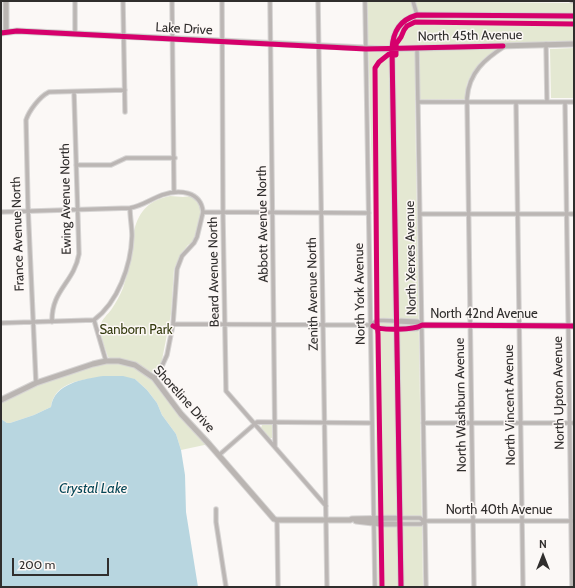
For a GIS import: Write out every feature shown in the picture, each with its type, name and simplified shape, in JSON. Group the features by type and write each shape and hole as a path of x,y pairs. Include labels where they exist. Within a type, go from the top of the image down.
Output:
{"street":[{"path":"4,32 6,1"},
{"path":"75,1 75,34"},
{"path":"123,1 125,112"},
{"path":"172,1 174,192"},
{"name":"Beard Avenue North","path":"222,1 226,391 326,506"},
{"name":"Abbott Avenue North","path":"270,1 275,448"},
{"name":"Zenith Avenue North","path":"318,1 327,587"},
{"name":"North York Avenue","path":"365,1 375,587"},
{"path":"413,1 417,15"},
{"path":"401,587 392,49 394,34 399,25 407,18 417,15 574,16"},
{"name":"Lake Drive","path":"4,32 17,31 366,49"},
{"path":"546,44 547,102"},
{"name":"North 45th Avenue","path":"366,49 574,44"},
{"name":"North Washburn Avenue","path":"474,587 467,102 468,90 478,68 484,61 506,46"},
{"name":"North Xerxes Avenue","path":"417,48 426,587"},
{"path":"74,92 125,90"},
{"name":"France Avenue North","path":"36,383 32,323 26,120 30,111 44,94 48,92 74,92"},
{"name":"Ewing Avenue North","path":"52,322 55,299 70,278 77,263 79,245 74,92"},
{"path":"418,102 574,102"},
{"name":"North Vincent Avenue","path":"516,102 523,587"},
{"name":"North Upton Avenue","path":"564,102 568,326 572,423 572,587"},
{"path":"76,165 111,165 126,158 174,158"},
{"path":"1,212 130,208 138,207 164,194 174,192 194,195 201,202 203,212 197,237 194,243 182,256 177,269 173,324 166,359 154,378"},
{"path":"1,323 94,320 103,313 113,298 127,264 132,236 130,208"},
{"path":"203,212 369,213"},
{"path":"420,214 574,214"},
{"path":"94,320 106,361"},
{"name":"North 42nd Avenue","path":"371,325 378,321 417,322 422,325"},
{"name":"North 42nd Avenue","path":"173,324 371,325 376,328 396,329 416,328 422,325 574,326"},
{"name":"Shoreline Drive","path":"1,400 36,383 83,367 106,361 119,361 135,365 154,378 181,414 219,454 274,519 277,520"},
{"path":"219,454 257,422 372,423"},
{"path":"423,423 572,423"},
{"path":"216,509 216,522 226,587"},
{"name":"North 40th Avenue","path":"374,520 420,518 424,521 572,521"},
{"name":"North 40th Avenue","path":"277,520 352,519 374,520 400,524 421,524 424,521"},
{"path":"277,520 278,587"}],"green space":[{"path":"367,1 574,3 574,41 510,44 490,54 474,71 467,84 465,99 415,100 423,587 378,587 373,214"},
{"path":"574,48 574,98 551,98 550,49"},
{"name":"Sanborn Park","path":"170,196 191,196 198,199 201,214 193,242 188,245 181,254 174,269 171,314 161,365 156,371 152,372 131,361 108,357 100,328 103,320 118,299 123,288 127,274 134,232 138,220 144,209 155,201"},
{"path":"119,361 143,369 209,444 181,450 176,434 162,415 157,403 147,390 135,379 99,378 73,382 62,388 55,396 51,407 34,415 10,423 7,423 1,419 1,400 83,367"},
{"path":"262,425 272,425 272,438 270,438 261,428"}],"water":[{"name":"Crystal Lake","path":"103,376 123,376 135,379 147,390 157,403 162,415 176,434 181,450 185,475 186,512 198,587 1,587 1,419 7,423 10,423 34,415 51,407 53,399 64,387 79,381"}],"cycle path":[{"path":"401,587 392,49 394,37 398,27 402,23 417,15 574,16"},
{"path":"382,587 377,323 375,68 379,62 389,54 396,55 396,44 404,30 407,26 415,22 574,24"},
{"path":"1,33 17,31 366,49 503,46"},
{"path":"373,326 383,329 412,328 422,325 574,326"}]}
